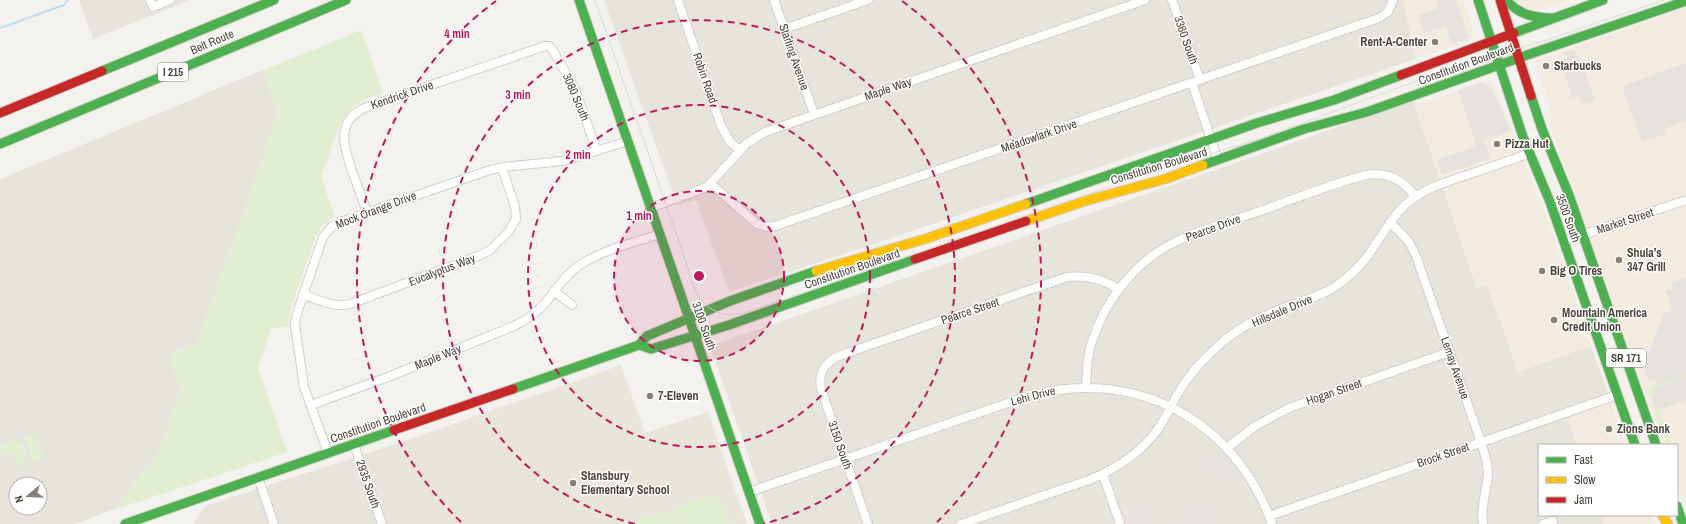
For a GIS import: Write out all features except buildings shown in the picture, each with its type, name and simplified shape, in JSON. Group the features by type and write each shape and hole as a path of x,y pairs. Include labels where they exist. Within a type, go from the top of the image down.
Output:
{"main road":[{"name":"Belt Route","path":"0,113 274,0"},
{"name":"Belt Route","path":"0,144 346,0"},
{"name":"3100 South","path":"579,0 760,524"},
{"name":"3500 South","path":"1478,0 1530,153 1550,202 1635,444"},
{"name":"3500 South","path":"1500,0 1542,130 1569,195 1656,444"},
{"path":"1506,0 1520,13 1540,18 1554,18"},
{"name":"Constitution Boulevard","path":"125,524 639,345 647,336 730,301 830,266 928,238 1257,123 1334,100 1603,0"},
{"name":"Constitution Boulevard","path":"639,345 651,349 694,335 729,326 924,256 1086,201 1149,184 1304,129 1354,116 1686,1"},
{"path":"1678,509 1683,524"},
{"path":"1662,516 1668,524"}],"street":[{"path":"150,0 153,7 170,0"},
{"name":"Robin Road","path":"678,0 721,126 730,142 740,150"},
{"name":"Starling Avenue","path":"774,0 814,114"},
{"path":"784,29 868,0"},
{"name":"Maple Way","path":"650,208 700,190 711,184 740,150 752,139 764,132 1145,0"},
{"name":"3360 South","path":"1172,0 1218,160"},
{"name":"Meadowlark Drive","path":"711,184 757,224 766,227 775,226 1379,18 1388,12 1393,0"},
{"name":"Kendrick Drive","path":"367,212 344,145 346,127 355,114 375,104 545,46 550,46"},
{"name":"3080 South","path":"550,46 574,87 597,151"},
{"name":"Mock Orange Drive","path":"328,453 304,387 295,331 297,313 325,233 338,223 487,171 502,167 563,161 628,141"},
{"name":"Hillsdale Drive","path":"961,524 1104,474 1130,458 1144,446 1158,428 1184,384 1200,363 1220,344 1256,320 1320,295 1343,282 1366,258 1390,222 1415,196 1444,183 1530,153"},
{"name":"Eucalyptus Way","path":"303,294 334,305 350,304 478,256 489,250 511,229 516,219 515,207 502,167"},
{"name":"Pearce Drive","path":"1086,387 1092,339 1104,313 1118,289 1127,278 1149,258 1177,241 1359,177 1373,174 1392,177 1402,182 1415,196"},
{"name":"Market Street","path":"1564,241 1684,203"},
{"name":"Lemay Avenue","path":"1390,222 1404,236 1413,249 1481,442 1487,469 1483,506 1483,524"},
{"name":"Maple Way","path":"311,405 376,382 514,326 535,313 570,272 592,258 660,234"},
{"name":"Pearce Street","path":"824,366 840,356 1067,278 1092,278 1105,281 1118,289"},
{"path":"554,291 572,304"},
{"name":"Hogan Street","path":"1227,448 1255,426 1289,408 1450,352"},
{"name":"3150 South","path":"824,366 820,377 821,389 868,524"},
{"name":"Lehi Drive","path":"749,492 1030,395 1056,389 1086,387 1134,393 1171,407 1207,430 1227,448 1252,481 1270,520"},
{"name":"Brock Street","path":"1270,520 1481,442 1617,395"},
{"name":"2935 South","path":"354,444 382,524"},
{"path":"1104,474 1120,524"},
{"path":"258,477 274,524"},
{"path":"1543,524 1553,520"}],"shaded area":[{"path":"79,0 190,0 93,39"},
{"path":"604,0 1403,0 1416,59 729,292 696,200 677,205"},
{"path":"1403,0 1463,0 1474,33 1468,42 1416,59"},
{"path":"1437,0 1456,0 1469,38 1452,44 1446,26 1424,33 1418,15 1439,8"},
{"path":"1515,0 1569,0 1533,12 1525,13"},
{"path":"1686,8 1686,507 1678,485 1678,444 1664,444 1550,125 1551,110 1535,61"},
{"path":"1574,50 1576,55 1578,54 1595,100 1582,104 1579,96 1573,98 1560,61 1566,58 1564,53"},
{"path":"1686,63 1686,121 1664,129 1666,134 1642,142 1622,86"},
{"path":"265,69 279,111 197,343 174,351 170,361 180,391 159,451 115,509 74,524 0,524 0,179"},
{"path":"1482,82 1493,91 1511,131 1484,140 1491,159 1442,175 1437,160 1477,146 1458,90"},
{"path":"1493,82 1550,225 1591,346 1518,372 1488,285 1478,288 1413,101 1422,103 1483,83"},
{"path":"1413,101 1477,288 1487,285 1518,371 1591,346 1608,393 1564,408 1577,444 1538,444 1538,516 1601,516 1604,524 772,524 710,346"},
{"path":"1686,278 1686,376 1657,385 1655,380 1649,381 1641,359 1648,356 1664,313 1672,310 1666,291 1673,289 1671,283"},
{"name":"Stansbury Elementary School","path":"621,365 645,433 708,412 747,524 428,524 399,443"},
{"path":"1686,377 1686,400 1660,410 1657,405 1654,405 1650,396 1654,393 1653,389"},
{"path":"1608,393 1626,444 1577,444 1564,408"},
{"path":"399,443 428,524 193,524 207,505"},
{"path":"1211,448 1226,464 1229,462 1234,468 1234,473 1215,487 1210,481 1212,478 1197,462"},
{"path":"1200,491 1204,494 1214,524 1168,524"},
{"path":"1144,503 1150,509 1147,512 1159,524 1134,524 1129,519"},
{"path":"1601,516 1650,516 1653,524 1604,524"}],"green space":[{"path":"361,30 383,93 357,104 350,110 339,127 321,176 334,216 322,226 315,238 290,310 288,327 271,328 258,368 287,452 116,509 159,450 180,391 170,361 175,351 197,343 277,113 262,71"},
{"path":"1686,375 1686,377 1653,389 1654,394 1648,396 1647,391 1650,390 1649,388"},
{"path":"1653,406 1658,406 1671,444 1667,444 1656,414 1657,412 1655,412"},
{"path":"35,434 45,459 34,463 24,438"},
{"path":"17,440 20,446 24,445 28,455 24,456 27,464 18,467 11,452 3,455 0,446"},
{"path":"713,494 726,511 730,524 675,524 671,513 674,508"},
{"path":"664,511 669,513 673,524 627,524"}],"waterway":[{"path":"0,28 64,5 68,0"}],"tram line":[{"path":"595,0 697,294 707,306 713,310 725,314 739,314 747,312 1170,166 1259,139 1452,68 1550,39 1664,0"}],"traffic: fast":[{"path":"102,71 274,0"},
{"path":"0,144 346,0"},
{"path":"579,0 760,524"},
{"path":"1478,0 1523,137 1550,202 1635,444"},
{"path":"1506,0 1516,9 1527,15 1553,18"},
{"path":"1514,33 1603,0"},
{"path":"1203,165 1304,129 1367,112 1530,54 1686,1"},
{"path":"1026,204 1257,123 1334,100 1401,75"},
{"path":"1531,96 1542,129 1569,195 1656,444"},
{"path":"639,345 651,349 729,325 915,259"},
{"path":"513,389 639,345 647,336 730,301 816,271"},
{"path":"125,524 394,430"},
{"path":"1678,509 1683,524"}],"traffic: slow":[{"path":"1026,221 1085,201 1165,179 1203,165"},
{"path":"816,271 928,238 1026,204"},
{"path":"1663,516 1668,524"}],"traffic: jam":[{"path":"1500,0 1531,96"},
{"path":"1401,75 1514,33"},
{"path":"0,113 102,71"},
{"path":"915,259 1026,221"},
{"path":"394,430 513,389"}],"place":[{"name":"Rent-A-Center","path":"1435,42"},
{"name":"Starbucks","path":"1546,66"},
{"name":"Pizza Hut","path":"1497,144"},
{"name":"Shula’s 347 Grill","path":"1619,260"},
{"name":"Big O Tires","path":"1542,271"},
{"name":"Mountain America Credit Union","path":"1554,320"},
{"name":"7-Eleven","path":"650,396"},
{"name":"Zions Bank","path":"1609,429"},
{"name":"Stansbury Elementary School","path":"573,483"}]}
